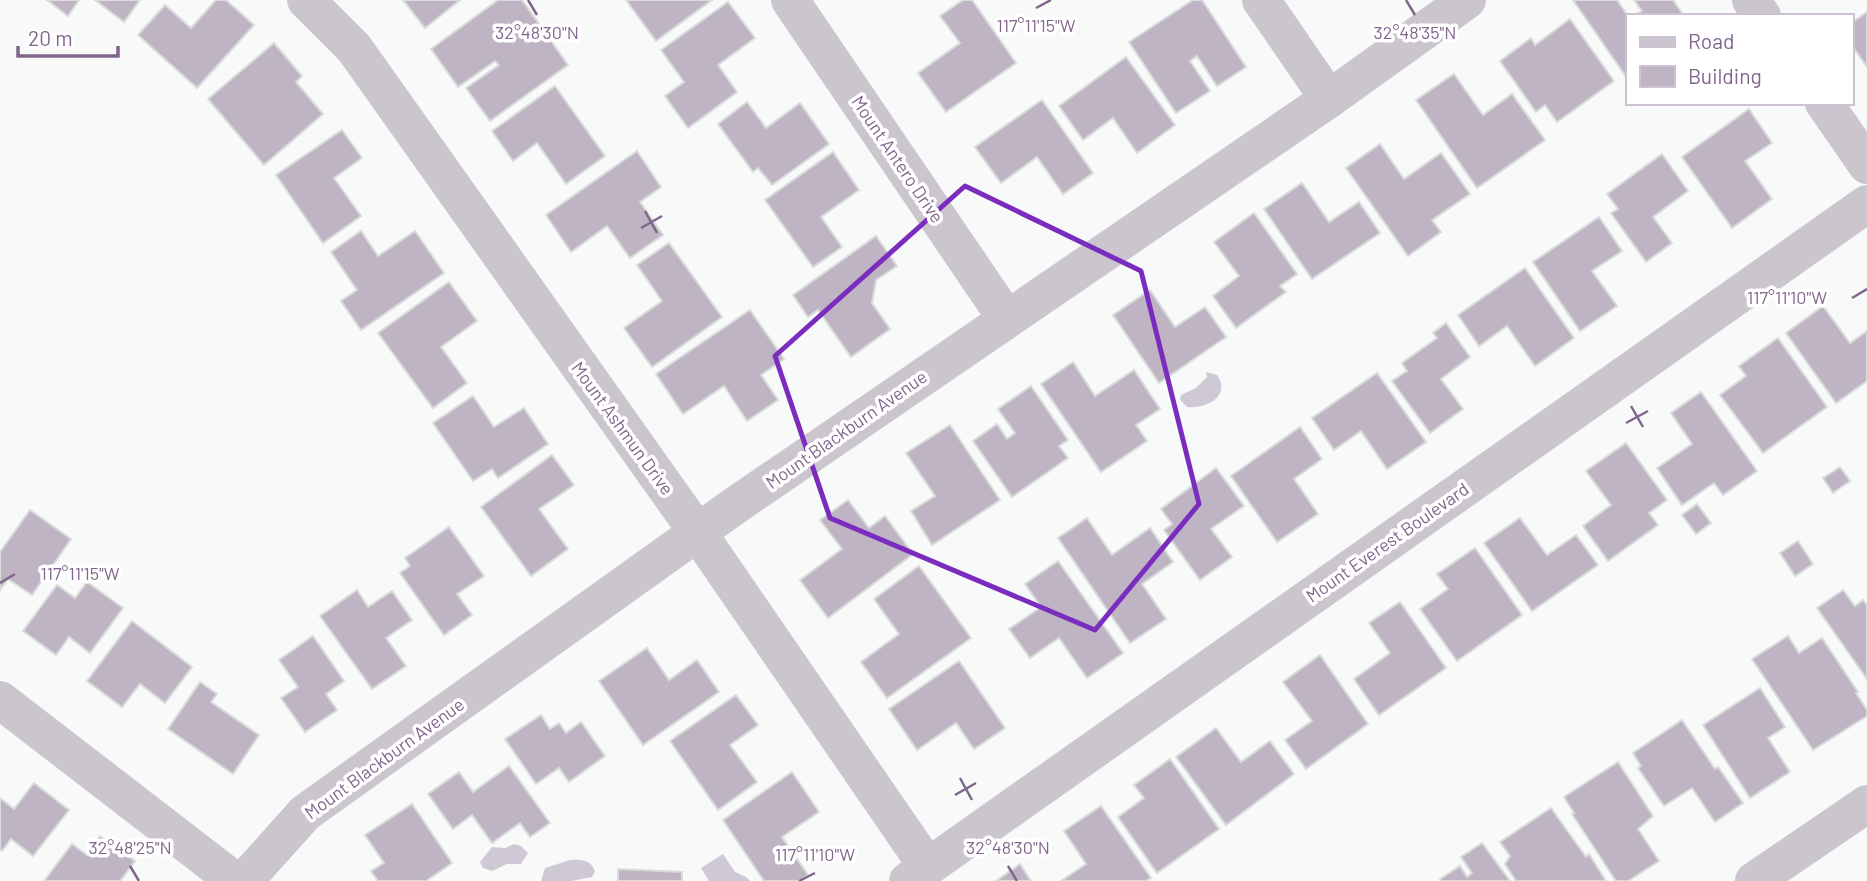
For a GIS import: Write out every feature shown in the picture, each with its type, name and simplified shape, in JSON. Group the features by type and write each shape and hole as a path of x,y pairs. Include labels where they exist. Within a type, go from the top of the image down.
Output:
{"street":[{"name":"Mount Ashmun Drive","path":"306,0 354,48 698,533 917,874"},
{"name":"Mount Antero Drive","path":"790,0 1006,318"},
{"path":"1261,0 1329,99"},
{"name":"Mount Blackburn Avenue","path":"244,881 304,813 698,533 1006,318 1329,99 1467,0"},
{"path":"1825,105 1867,165"},
{"name":"Mount Everest Boulevard","path":"917,874 1867,204"},
{"path":"0,701 235,881"},
{"path":"1754,881 1867,804"}],"highlighted area":[{"path":"965,186 1141,271 1199,504 1095,630 830,518 775,356"}],"shaded area":[{"path":"1206,372 1217,375 1221,382 1219,395 1202,406 1187,407 1180,400 1181,395 1196,388 1207,377"},
{"path":"514,844 521,846 528,853 521,864 507,864 492,871 483,868 480,862 492,847 505,848"},
{"path":"723,854 735,872 750,881 709,881 701,868"},
{"path":"570,860 582,860 591,864 595,871 592,877 571,881 541,881 545,868"}],"building":[{"path":"47,0 79,0 68,16"},
{"path":"95,0 140,0 124,22"},
{"path":"216,0 226,0 254,25 197,88 138,35 165,5 191,28"},
{"path":"403,0 460,0 425,28"},
{"path":"498,0 522,0 568,65 490,121 466,88 499,65 495,61 458,87 431,49"},
{"path":"626,0 712,0 656,41"},
{"path":"963,0 972,0 1016,63 946,112 918,73 960,43 940,16"},
{"path":"1193,0 1202,0 1246,67 1217,86 1197,56 1190,61 1210,91 1176,113 1129,42"},
{"path":"1573,0 1617,0 1627,14 1626,77"},
{"path":"1634,0 1673,0 1683,14 1637,14 1642,11"},
{"path":"728,2 755,38 718,65 737,92 688,128 665,96 684,82 661,50"},
{"path":"1867,12 1867,67 1853,47 1853,22"},
{"path":"1570,19 1614,81 1557,122 1545,105 1536,112 1500,61 1531,38 1535,45"},
{"path":"274,43 302,76 296,82 323,114 264,165 208,99"},
{"path":"1126,57 1175,125 1137,153 1113,118 1083,140 1059,106"},
{"path":"1454,74 1483,115 1512,94 1545,140 1477,188 1416,100"},
{"path":"555,86 605,156 566,184 537,143 513,161 492,131"},
{"path":"1042,100 1093,173 1063,194 1037,157 1001,183 975,147"},
{"path":"747,102 766,128 800,103 829,144 772,185 758,168 753,172 718,124"},
{"path":"1749,109 1772,143 1745,161 1772,199 1732,228 1682,157"},
{"path":"342,130 362,158 334,178 361,216 323,243 276,175"},
{"path":"1380,144 1404,179 1441,153 1470,194 1432,220 1441,232 1408,256 1346,168"},
{"path":"637,151 661,187 640,202 663,235 630,258 607,226 571,252 546,215"},
{"path":"833,152 859,190 821,217 842,247 813,267 765,200"},
{"path":"1662,154 1688,191 1653,217 1672,243 1646,262 1611,213 1618,209 1607,194"},
{"path":"1302,183 1329,222 1359,202 1380,233 1312,279 1264,209"},
{"path":"1254,213 1297,274 1280,286 1286,292 1236,328 1213,296 1239,276 1214,242"},
{"path":"1599,217 1622,251 1592,271 1617,306 1580,331 1533,262"},
{"path":"361,231 378,256 415,231 444,273 361,330 341,301 357,290 331,252"},
{"path":"876,236 897,266 876,280 872,303 890,329 851,357 818,310 808,317 793,295"},
{"path":"669,243 722,317 652,367 624,328 662,301 637,265"},
{"path":"1525,268 1574,338 1535,366 1507,326 1479,346 1458,315"},
{"path":"449,282 477,321 441,347 467,383 433,408 378,333"},
{"path":"1150,290 1175,327 1205,307 1226,337 1159,383 1113,315"},
{"path":"1823,306 1850,343 1867,331 1867,381 1836,403 1786,333"},
{"path":"750,310 784,359 761,375 778,400 747,421 724,386 683,414 656,374"},
{"path":"1446,323 1470,357 1441,379 1463,409 1430,433 1392,381 1407,371 1402,363 1437,338 1433,333"},
{"path":"1778,338 1827,407 1763,453 1720,395 1746,376 1739,366"},
{"path":"1073,362 1095,396 1134,370 1160,409 1136,425 1147,441 1101,472 1041,384"},
{"path":"1377,373 1426,442 1387,469 1361,431 1334,450 1312,418"},
{"path":"1031,386 1068,440 1059,446 1068,458 1012,497 973,441 997,424 1007,439 1015,433 998,409"},
{"path":"1701,392 1757,471 1723,495 1714,483 1682,505 1657,468 1692,444 1671,413"},
{"path":"473,396 494,427 524,408 548,444 498,478 492,469 473,481 433,423"},
{"path":"950,425 1000,500 932,545 911,511 935,496 906,453"},
{"path":"1300,427 1322,459 1294,479 1318,514 1277,542 1231,476"},
{"path":"1626,443 1667,500 1649,513 1658,525 1608,561 1583,526 1611,505 1586,471"},
{"path":"552,455 574,485 539,509 568,549 531,576 481,507"},
{"path":"1840,467 1850,481 1833,493 1823,478"},
{"path":"1216,468 1244,506 1211,529 1232,557 1200,580 1164,530 1172,524 1161,509"},
{"path":"848,500 869,528 885,516 913,554 828,618 800,580 842,549 820,520"},
{"path":"1697,504 1711,523 1696,534 1682,515"},
{"path":"30,510 71,539 32,595 8,579 0,590 0,552"},
{"path":"1087,518 1112,555 1150,528 1173,562 1142,584 1166,619 1130,643 1058,538"},
{"path":"1520,518 1547,555 1576,535 1598,565 1532,611 1484,543"},
{"path":"449,527 484,576 457,594 472,615 444,635 400,573 410,566 405,558"},
{"path":"1798,541 1813,564 1795,576 1780,553"},
{"path":"1475,548 1522,615 1457,661 1420,609 1448,589 1437,574"},
{"path":"1058,561 1123,653 1087,678 1059,638 1030,658 1009,629 1041,607 1025,584"},
{"path":"919,566 971,638 887,698 861,662 899,634 874,599"},
{"path":"87,582 123,608 90,653 69,637 56,655 23,631 57,585 75,598"},
{"path":"357,590 368,607 392,591 412,620 386,638 406,666 372,689 320,616"},
{"path":"1843,590 1855,606 1863,600 1867,605 1867,679 1817,608"},
{"path":"1400,602 1446,668 1379,715 1354,679 1390,653 1369,623"},
{"path":"132,621 192,667 165,703 140,684 122,707 87,681"},
{"path":"313,636 344,681 326,694 337,710 305,732 281,698 298,687 279,660"},
{"path":"1788,636 1799,653 1822,638 1867,710 1867,716 1813,750 1752,659"},
{"path":"647,648 669,680 697,660 719,692 643,745 599,681"},
{"path":"1320,655 1368,724 1306,769 1285,740 1312,721 1283,682"},
{"path":"959,661 1005,728 974,749 956,723 917,750 889,709"},
{"path":"200,682 217,694 211,702 259,735 233,774 168,729"},
{"path":"1760,688 1785,727 1768,738 1790,772 1750,798 1703,725"},
{"path":"736,695 758,725 730,745 757,782 718,810 670,741"},
{"path":"541,715 550,729 559,723 566,733 581,722 605,756 569,782 559,768 536,784 505,739"},
{"path":"1682,720 1715,769 1718,767 1743,803 1715,822 1692,788 1664,806 1638,768 1641,766 1633,753"},
{"path":"1216,728 1241,762 1270,741 1294,774 1226,825 1176,757"},
{"path":"1170,759 1219,829 1157,873 1118,817 1144,798 1134,785"},
{"path":"1618,762 1653,816 1638,829 1659,861 1628,881 1616,881 1572,814 1574,813 1564,797"},
{"path":"509,766 550,823 530,837 520,823 492,843 472,815 453,829 428,794 459,772 473,792"},
{"path":"792,772 819,812 782,837 808,875 799,881 764,881 723,820"},
{"path":"34,783 69,810 33,856 11,839 2,851 0,798 14,809"},
{"path":"412,804 452,863 426,881 378,881 371,871 384,863 365,835"},
{"path":"1101,806 1151,878 1146,881 1061,881 1086,864 1064,831"},
{"path":"1551,808 1586,857 1589,854 1606,881 1516,881 1505,864 1510,856 1500,842"},
{"path":"100,836 135,861 120,881 44,881 72,844 87,855"},
{"path":"1482,843 1510,881 1441,881 1440,879 1460,866 1467,877 1472,873 1461,857"},
{"path":"1020,864 1031,881 996,881"},
{"path":"618,869 682,872 682,881 618,881"}]}
